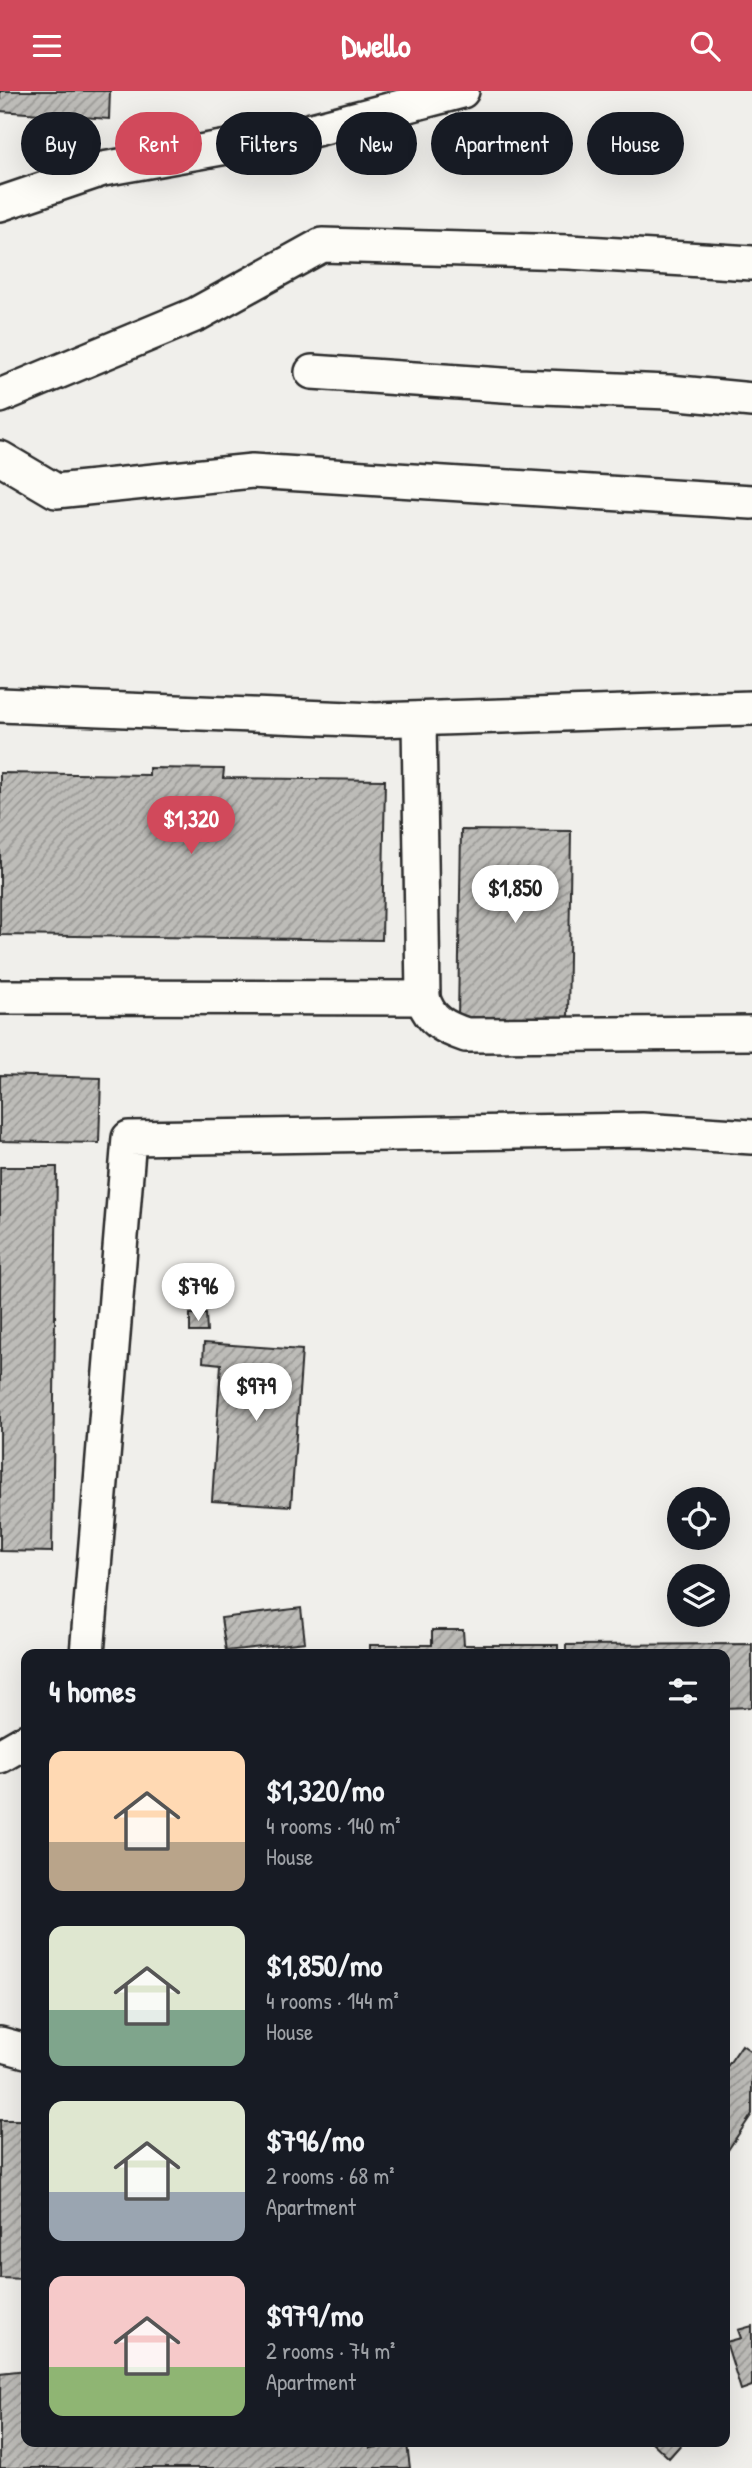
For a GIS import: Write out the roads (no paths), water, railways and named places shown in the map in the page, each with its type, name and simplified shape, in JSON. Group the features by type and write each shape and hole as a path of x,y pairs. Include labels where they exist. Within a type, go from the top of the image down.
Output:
{"lane":[{"path":"0,204 103,169 289,136 462,91"},
{"path":"0,396 197,314 322,245 569,252 752,263"},
{"path":"312,372 519,386 669,392 752,400"},
{"path":"0,458 56,492 253,471 752,502"},
{"path":"0,705 376,720 752,708"},
{"path":"419,719 423,998 431,1016 438,1023 466,1035 752,1033"},
{"path":"0,997 423,998"},
{"path":"87,1649 129,1138 642,1130 752,1137"},
{"path":"0,1756 21,1744"},
{"path":"0,2044 21,2050"}]}
